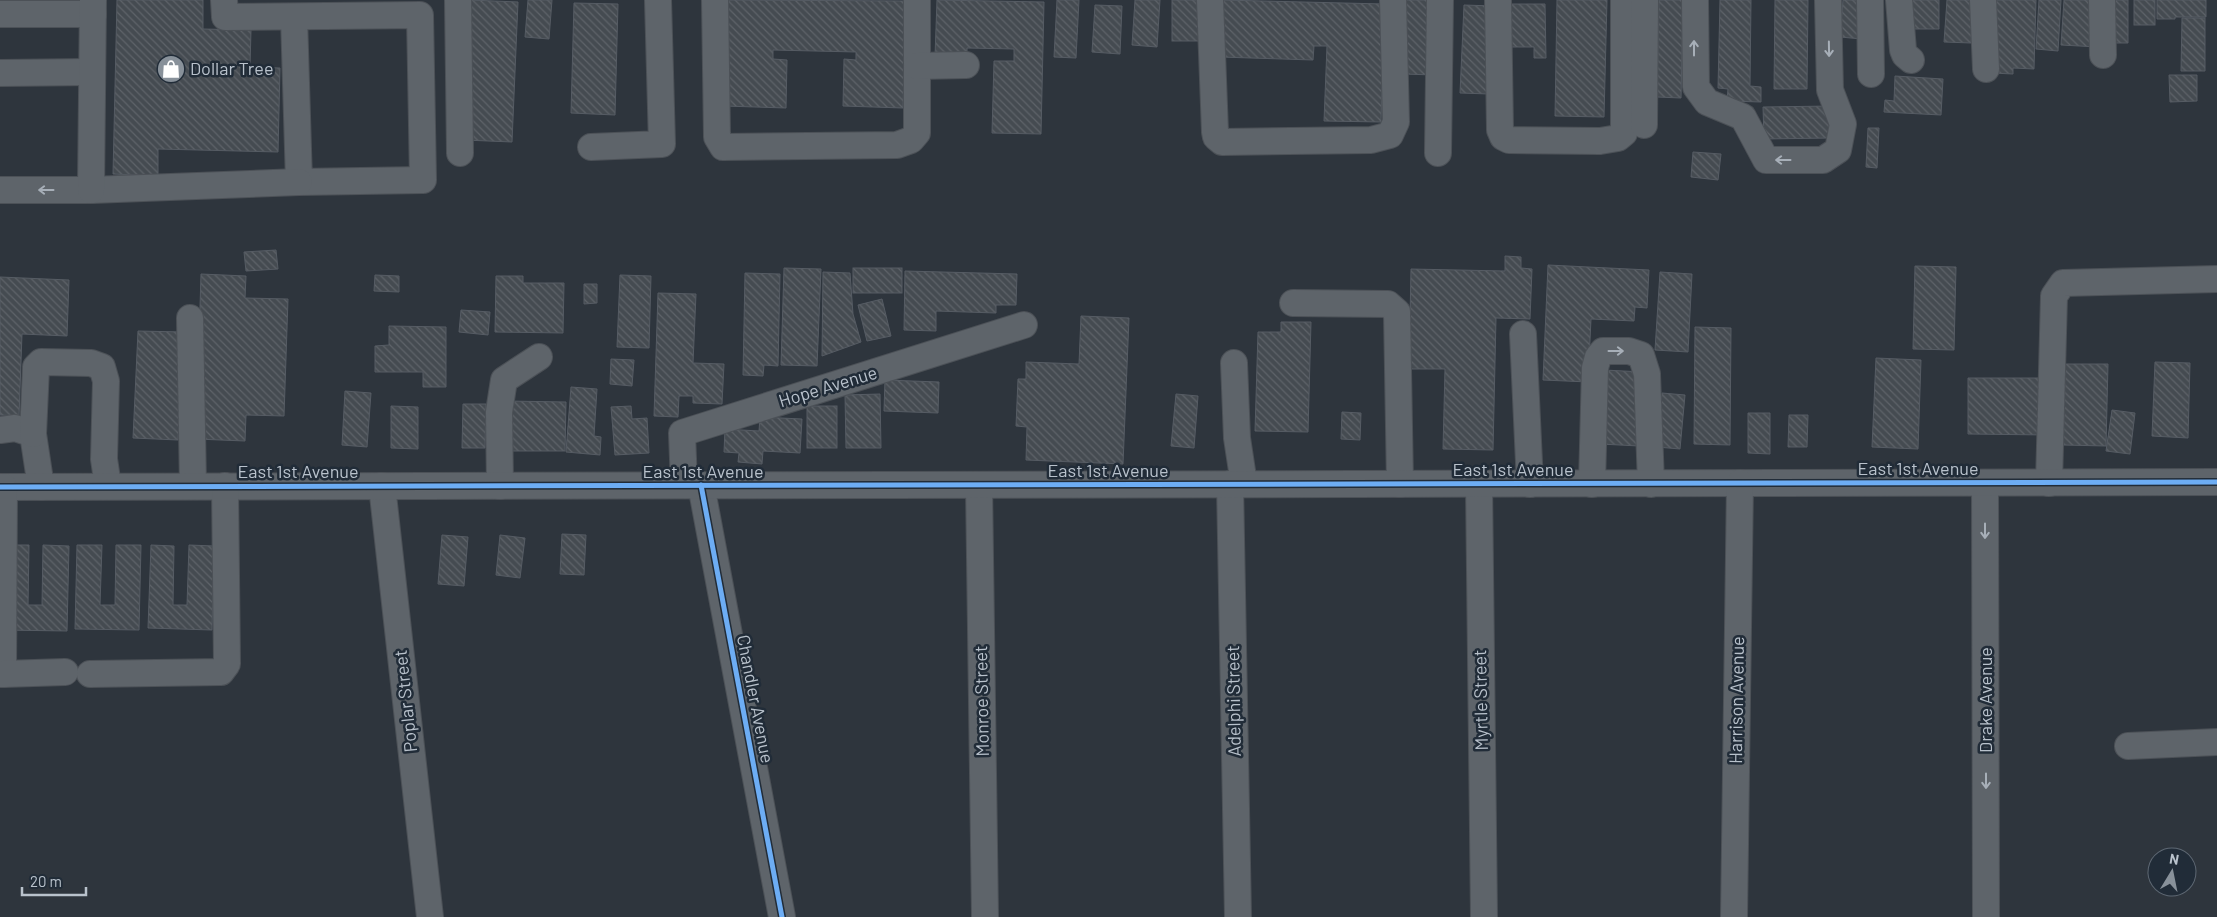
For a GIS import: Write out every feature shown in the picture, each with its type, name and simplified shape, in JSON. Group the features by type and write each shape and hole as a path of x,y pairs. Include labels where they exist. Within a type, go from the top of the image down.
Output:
{"street":[{"path":"0,190 91,190 299,182 423,180 420,14 294,17 225,16 224,0"},
{"path":"458,0 460,153"},
{"path":"591,147 662,144 658,0"},
{"path":"1438,153 1440,0"},
{"path":"1498,0 1500,130 1503,137 1509,140 1600,141 1618,138 1624,132 1624,0"},
{"path":"1644,125 1645,0"},
{"path":"1695,0 1696,87 1707,102 1743,117 1766,160 1824,160 1838,150 1843,124 1830,90 1828,0"},
{"path":"1870,0 1871,74"},
{"path":"1899,0 1903,50 1905,55 1911,60"},
{"path":"1983,0 1986,69"},
{"path":"2102,0 2103,55"},
{"path":"715,2 717,138 723,147 904,144 911,140 917,133 916,1"},
{"path":"1210,5 1215,132 1216,137 1222,142 1372,140 1390,135 1396,122 1393,6"},
{"path":"0,14 93,7 91,190"},
{"path":"294,17 299,182"},
{"path":"917,66 966,65"},
{"path":"0,73 92,72"},
{"path":"2049,483 2054,296 2064,283 2217,279"},
{"path":"1293,303 1388,304 1396,312 1400,484"},
{"path":"190,318 193,486"},
{"name":"Hope Avenue","path":"692,485 682,432 1024,325"},
{"path":"1523,334 1530,484"},
{"path":"1592,484 1594,381 1598,357 1603,351 1630,351 1641,355 1647,374 1651,484"},
{"path":"500,486 499,412 504,380 538,357"},
{"path":"41,487 34,434 36,367 41,362 91,363 102,367 106,381 104,459 108,486"},
{"name":"Adelphi Street","path":"1234,363 1237,438 1238,917"},
{"path":"0,430 15,428 34,434"},
{"name":"East 1st Avenue","path":"2,487 2217,482"},
{"name":"Drake Avenue","path":"1985,483 1986,917"},
{"name":"Myrtle Street","path":"1479,484 1484,917"},
{"name":"Harrison Avenue","path":"1734,917 1740,484"},
{"name":"Chandler Avenue","path":"692,485 782,917"},
{"name":"Monroe Street","path":"979,485 985,917"},
{"path":"2,487 1,674 221,672 227,664 226,486"},
{"name":"Poplar Street","path":"382,486 430,917"},
{"path":"2128,746 2217,742"}],"building":[{"path":"117,0 203,0 203,29 251,30 250,67 280,68 278,152 158,149 158,176 113,174"},
{"path":"470,0 518,2 512,142 464,140"},
{"path":"528,0 552,0 549,39 525,37"},
{"path":"727,0 906,1 903,108 843,106 844,59 856,60 856,52 773,50 773,59 787,60 786,108 724,106"},
{"path":"937,0 1044,2 1041,134 992,133 994,61 1014,61 1014,49 967,48 967,57 935,56"},
{"path":"1057,0 1079,0 1076,58 1054,57"},
{"path":"1135,0 1160,0 1157,47 1132,45"},
{"path":"1172,0 1199,0 1199,41 1172,41"},
{"path":"1222,0 1384,4 1381,122 1324,121 1327,46 1314,46 1313,60 1220,57"},
{"path":"1405,0 1428,0 1434,75 1403,74"},
{"path":"1557,0 1607,0 1604,117 1555,116"},
{"path":"1659,0 1683,0 1681,98 1657,97"},
{"path":"1720,0 1751,0 1750,86 1761,87 1761,102 1727,101 1728,89 1718,88"},
{"path":"1775,0 1808,0 1807,89 1774,89"},
{"path":"1843,0 1865,0 1862,39 1840,37"},
{"path":"1907,0 1939,0 1939,29 1908,29"},
{"path":"1947,0 1974,0 1971,43 1944,42"},
{"path":"1994,0 2036,0 2034,69 2013,68 2013,74 1992,73"},
{"path":"2039,0 2061,0 2058,51 2036,49"},
{"path":"2064,0 2102,0 2098,47 2061,45"},
{"path":"2108,0 2128,0 2128,43 2109,43"},
{"path":"2134,0 2155,0 2155,25 2134,25"},
{"path":"2157,0 2206,0 2206,17 2157,19"},
{"path":"574,3 618,4 615,115 571,113"},
{"path":"1507,4 1545,4 1546,58 1534,58 1534,47 1508,47"},
{"path":"1095,5 1122,6 1120,54 1092,52"},
{"path":"1464,5 1493,6 1489,94 1460,93"},
{"path":"2182,18 2205,18 2205,71 2181,71"},
{"path":"2169,75 2197,75 2197,101 2170,102"},
{"path":"1895,76 1943,79 1941,115 1884,112 1885,100 1894,101"},
{"path":"1831,106 1831,138 1764,139 1763,107"},
{"path":"1868,128 1879,128 1877,168 1866,167"},
{"path":"1693,152 1721,154 1718,180 1691,177"},
{"path":"276,250 278,269 246,271 244,252"},
{"path":"1505,256 1521,257 1521,268 1532,269 1530,319 1496,318 1493,450 1443,449 1445,369 1409,369 1411,269 1505,271"},
{"path":"1548,265 1649,270 1647,308 1635,307 1634,321 1591,319 1588,382 1543,380"},
{"path":"1915,266 1956,267 1954,350 1913,349"},
{"path":"784,268 821,269 817,366 781,365"},
{"path":"853,268 902,268 902,293 853,293"},
{"path":"905,271 1017,274 1016,305 996,305 996,313 936,311 936,331 904,330"},
{"path":"823,272 850,273 853,314 861,342 822,356"},
{"path":"1660,272 1692,274 1688,352 1655,350"},
{"path":"745,273 780,274 778,366 764,365 763,376 743,375"},
{"path":"201,274 246,276 245,298 288,299 284,416 246,415 245,441 196,439"},
{"path":"375,275 399,276 399,292 374,291"},
{"path":"620,275 651,276 649,348 617,347"},
{"path":"496,276 523,276 523,283 564,283 563,333 495,332"},
{"path":"0,277 69,280 67,336 22,334 19,416 0,415"},
{"path":"584,284 597,284 597,303 584,304"},
{"path":"658,293 696,294 693,363 724,364 722,404 693,403 693,396 679,396 678,417 654,416"},
{"path":"882,299 891,336 867,341 858,305"},
{"path":"461,310 490,312 488,335 459,332"},
{"path":"1081,316 1129,318 1123,464 1026,460 1027,427 1016,426 1018,379 1026,379 1026,362 1079,364"},
{"path":"1281,322 1311,322 1308,432 1255,431 1258,332 1281,332"},
{"path":"389,326 446,327 446,387 423,387 423,372 375,372 375,346 389,345"},
{"path":"1695,327 1731,328 1730,445 1694,444"},
{"path":"138,331 183,332 178,440 133,438"},
{"path":"1876,358 1921,360 1918,449 1872,447"},
{"path":"611,359 634,360 632,386 610,384"},
{"path":"2155,362 2190,363 2188,438 2152,436"},
{"path":"2065,364 2108,364 2106,446 2063,445"},
{"path":"1604,370 1643,372 1639,446 1600,444"},
{"path":"1968,378 2047,378 2047,435 1968,434"},
{"path":"885,380 939,382 938,413 884,411"},
{"path":"571,387 597,389 594,436 601,437 600,455 566,452"},
{"path":"345,391 371,393 367,447 342,445"},
{"path":"1662,393 1685,395 1680,449 1657,447"},
{"path":"880,394 881,448 846,448 845,395"},
{"path":"1176,394 1198,396 1194,448 1171,446"},
{"path":"507,401 566,402 565,451 507,451"},
{"path":"463,404 486,404 485,448 462,448"},
{"path":"391,406 418,407 418,449 391,448"},
{"path":"631,406 632,419 647,418 649,453 615,455 611,407"},
{"path":"807,406 837,406 837,448 807,448"},
{"path":"2112,410 2135,413 2130,454 2106,451"},
{"path":"1342,412 1361,413 1360,440 1341,439"},
{"path":"1748,413 1770,413 1770,454 1748,453"},
{"path":"1789,415 1808,415 1807,447 1788,447"},
{"path":"760,417 802,419 800,453 763,451 762,464 738,462 739,453 724,452 725,429 759,431"},
{"path":"562,534 586,535 584,575 560,574"},
{"path":"442,535 468,537 464,586 438,584"},
{"path":"500,535 525,538 520,578 496,575"},
{"path":"4,545 29,545 28,605 42,605 43,545 69,546 67,631 3,630"},
{"path":"77,545 102,545 100,605 115,605 116,545 141,545 139,630 75,629"},
{"path":"151,545 174,546 173,605 187,605 189,545 214,546 212,630 148,628"}],"cycle path":[{"path":"0,487 2217,482"},
{"path":"701,485 782,917"}],"place":[{"name":"Dollar Tree","path":"171,69"}]}
